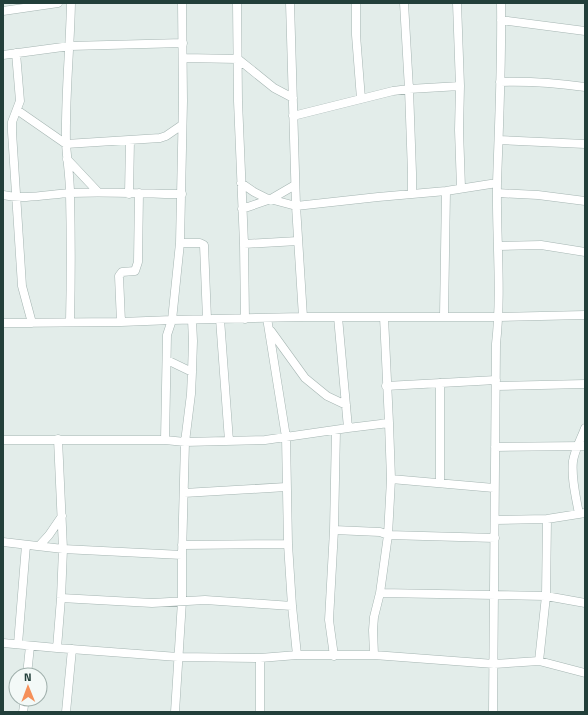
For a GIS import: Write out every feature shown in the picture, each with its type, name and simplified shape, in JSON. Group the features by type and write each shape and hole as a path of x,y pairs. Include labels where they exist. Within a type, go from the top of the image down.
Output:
{"street":[{"path":"3,11 58,3"},
{"path":"70,322 70,193 66,144 66,85 70,46 71,3"},
{"path":"164,440 168,335 172,320 180,243 184,58 182,3"},
{"path":"237,3 245,319"},
{"path":"290,3 295,185 304,317"},
{"path":"356,3 361,99"},
{"path":"404,3 409,89 412,194"},
{"path":"457,3 460,86 461,188"},
{"path":"493,712 496,344 499,317 497,183 501,3"},
{"path":"501,20 585,31"},
{"path":"3,55 70,46 183,43"},
{"path":"16,53 20,101 12,122 22,286 32,323"},
{"path":"184,58 238,59 274,88 293,98"},
{"path":"500,82 554,82 585,87"},
{"path":"293,116 409,89 460,86"},
{"path":"17,110 66,144 160,138 182,126"},
{"path":"129,194 130,140"},
{"path":"499,140 585,144"},
{"path":"67,159 98,192"},
{"path":"242,183 254,192 271,199 296,206 446,191 497,183"},
{"path":"242,209 271,199 295,185"},
{"path":"444,316 446,191"},
{"path":"3,195 17,197 98,192 129,194 182,194"},
{"path":"497,193 538,195 585,201"},
{"path":"120,322 119,276 122,272 134,271 138,262 139,194"},
{"path":"244,244 298,241"},
{"path":"180,243 200,243 204,245 207,319"},
{"path":"498,246 541,245 585,252"},
{"path":"3,323 120,322 304,317 499,317 585,315"},
{"path":"338,317 348,428"},
{"path":"374,654 374,618 380,593 388,535 391,479 384,317"},
{"path":"267,318 286,437 288,544 297,655"},
{"path":"220,319 229,441"},
{"path":"175,712 182,601 185,442 192,372 192,320"},
{"path":"269,328 305,378 327,396 346,405"},
{"path":"167,360 192,372"},
{"path":"386,386 440,383 585,384"},
{"path":"440,383 440,483"},
{"path":"3,440 164,440 185,442 265,440 389,423"},
{"path":"334,656 328,620 334,530 336,430"},
{"path":"495,520 547,519 582,513 574,483 573,460 581,446 585,430"},
{"path":"57,648 63,549 58,439"},
{"path":"495,447 581,446"},
{"path":"391,479 494,488"},
{"path":"184,493 286,487"},
{"path":"39,546 49,535 62,516"},
{"path":"539,662 546,596 547,519"},
{"path":"334,530 380,532 388,535 495,538"},
{"path":"3,542 63,549 182,554"},
{"path":"182,545 288,544"},
{"path":"18,644 26,545"},
{"path":"380,593 546,596 585,603"},
{"path":"61,598 152,602 205,600 292,606"},
{"path":"3,643 178,657 260,658 297,655 334,656 374,654 494,664 539,662 585,673"},
{"path":"28,667 30,646"},
{"path":"66,712 72,649"},
{"path":"260,658 260,712"}]}
